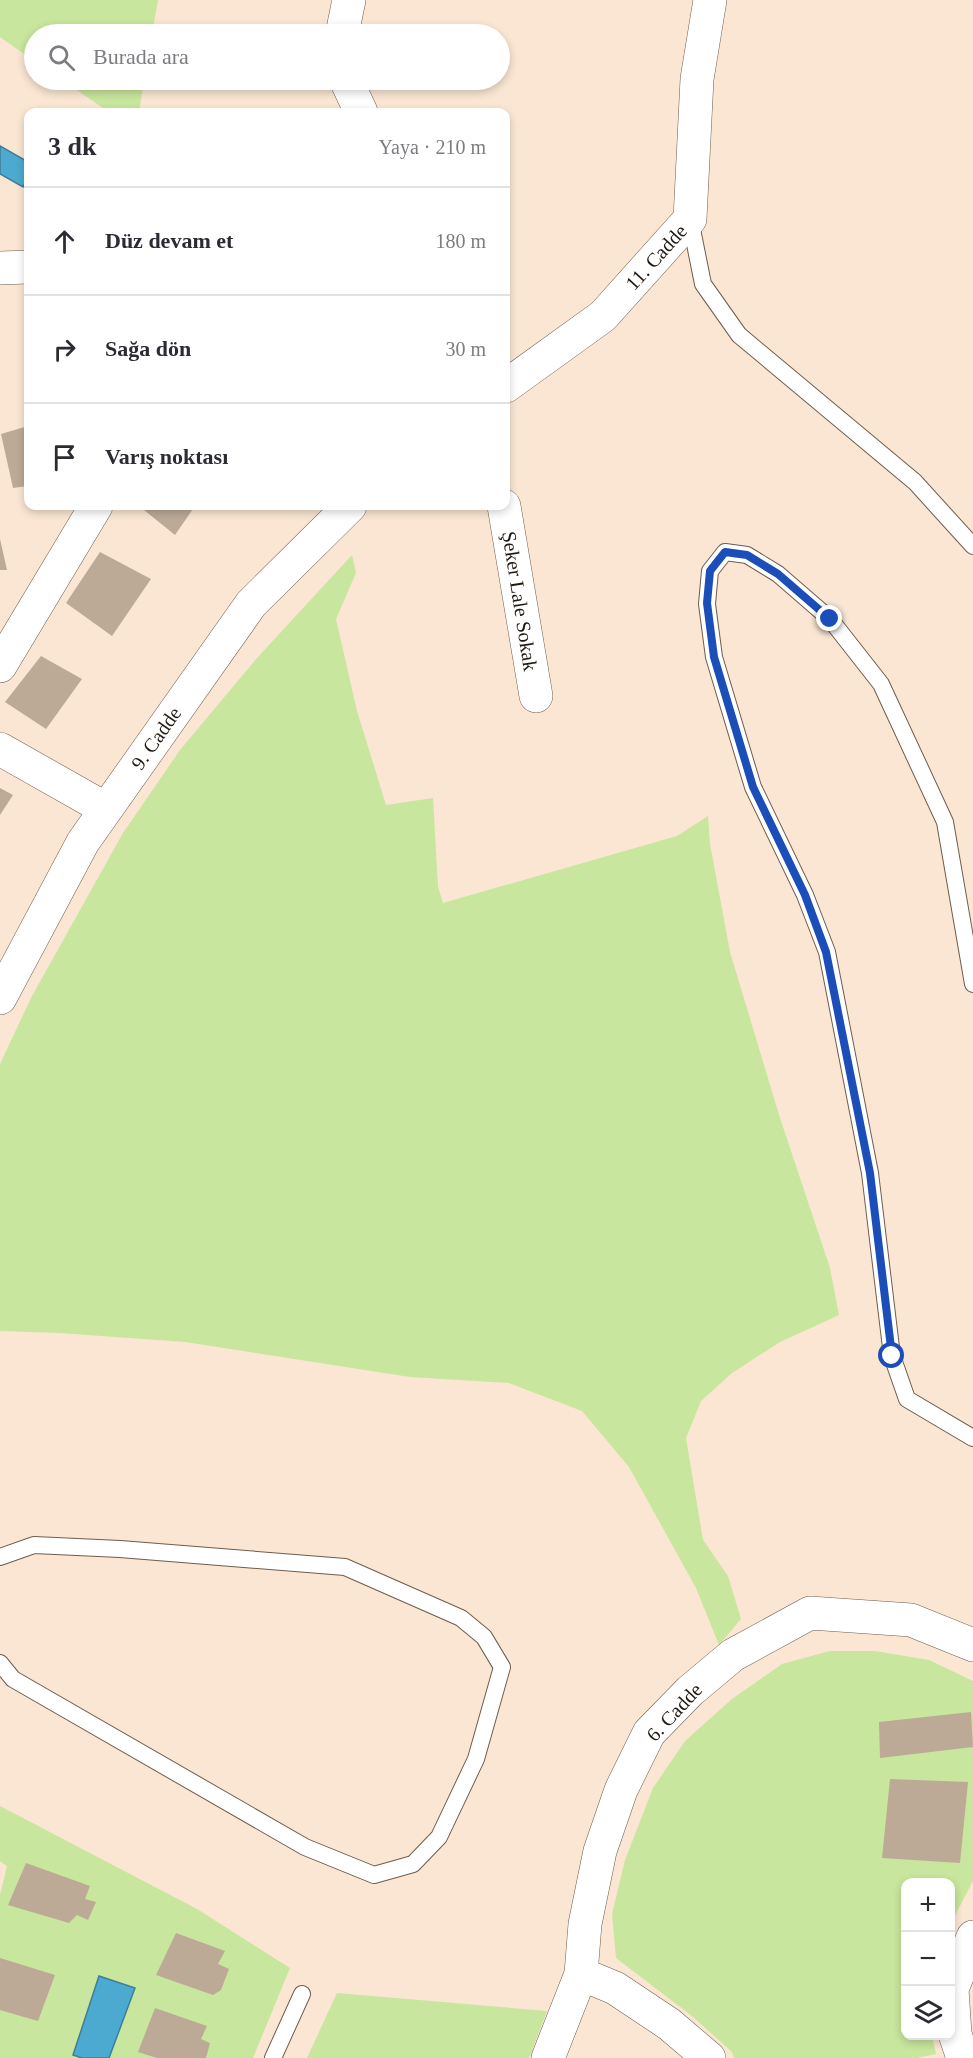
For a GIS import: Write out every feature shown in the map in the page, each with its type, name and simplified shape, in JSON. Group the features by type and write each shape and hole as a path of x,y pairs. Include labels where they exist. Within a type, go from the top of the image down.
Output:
{"street":[{"path":"344,24 349,0"},
{"name":"11. Cadde","path":"510,383 603,316 690,219 698,79 710,0"},
{"path":"351,90 359,108"},
{"path":"0,268 24,267"},
{"path":"0,666 94,510"},
{"name":"9. Cadde","path":"0,998 83,842 251,604 346,510"},
{"name":"Şeker Lale Sokak","path":"505,510 536,696"},
{"path":"0,749 106,809"},
{"name":"6. Cadde","path":"548,2058 581,1974 585,1924 600,1851 621,1790 649,1733 699,1684 733,1655 810,1612 911,1620 973,1645"},
{"path":"963,2058 955,2034 952,1989 973,1937"},
{"path":"581,1974 615,1988 669,2024 709,2058"}],"lane":[{"path":"690,219 703,284 739,335 915,482 973,546"},
{"path":"973,984 945,822 881,684 830,619 778,574 747,555 725,552 710,571 707,603 714,657 753,787 805,895 826,952 870,1173 892,1356 907,1399 973,1438"},
{"path":"0,1557 34,1545 120,1549 345,1567 461,1618 484,1637 502,1667 476,1759 439,1837 413,1863 374,1875 295,1841 13,1679 0,1663"},
{"path":"273,2058 302,1994"}],"green space":[{"path":"0,0 158,0 154,24 24,24 24,54 0,37"},
{"path":"77,90 142,90 140,108 103,108"},
{"path":"352,555 356,573 336,619 357,711 386,805 433,798 438,887 443,903 677,836 708,816 710,844 730,952 780,1118 830,1268 839,1315 780,1342 732,1373 701,1401 686,1438 703,1540 728,1576 741,1619 719,1645 696,1588 629,1467 582,1411 509,1383 410,1377 185,1342 0,1331 0,1064 32,996 123,833 180,750 257,658"},
{"path":"830,1651 875,1651 929,1660 973,1681 973,1881 955,1915 955,1878 901,1878 901,2040 933,2040 936,2054 917,2058 734,2058 732,2052 692,2016 616,1958 612,1914 625,1860 653,1788 685,1741 732,1699 782,1664"},
{"path":"0,1806 197,1909 290,1968 253,2058 0,2058 0,1895 7,1866 0,1861"},
{"path":"337,1993 547,2011 529,2058 307,2058"}],"water":[{"path":"0,146 24,160 23,187 0,174"},
{"path":"99,1976 135,1988 109,2058 82,2058 73,2055"}],"building":[{"path":"24,427 24,487 13,488 1,434"},
{"path":"144,510 192,510 175,535"},
{"path":"0,539 7,570 0,570"},
{"path":"100,552 151,579 112,636 66,603"},
{"path":"41,656 82,679 46,729 5,702"},
{"path":"0,788 13,795 0,815"},
{"path":"971,1712 973,1747 880,1758 879,1722"},
{"path":"890,1779 968,1782 960,1863 882,1858"},
{"path":"26,1863 90,1886 85,1899 96,1902 88,1920 77,1915 69,1923 8,1905"},
{"path":"176,1933 225,1951 218,1964 229,1969 221,1990 213,1995 156,1975"},
{"path":"0,1958 55,1975 38,2021 0,2010"},
{"path":"155,2008 207,2026 201,2039 210,2043 206,2058 157,2058 138,2052"}],"route":[{"path":"830,619 778,574 747,555 725,552 710,571 707,603 714,657 753,787 805,895 826,952 870,1173 892,1356"}]}
